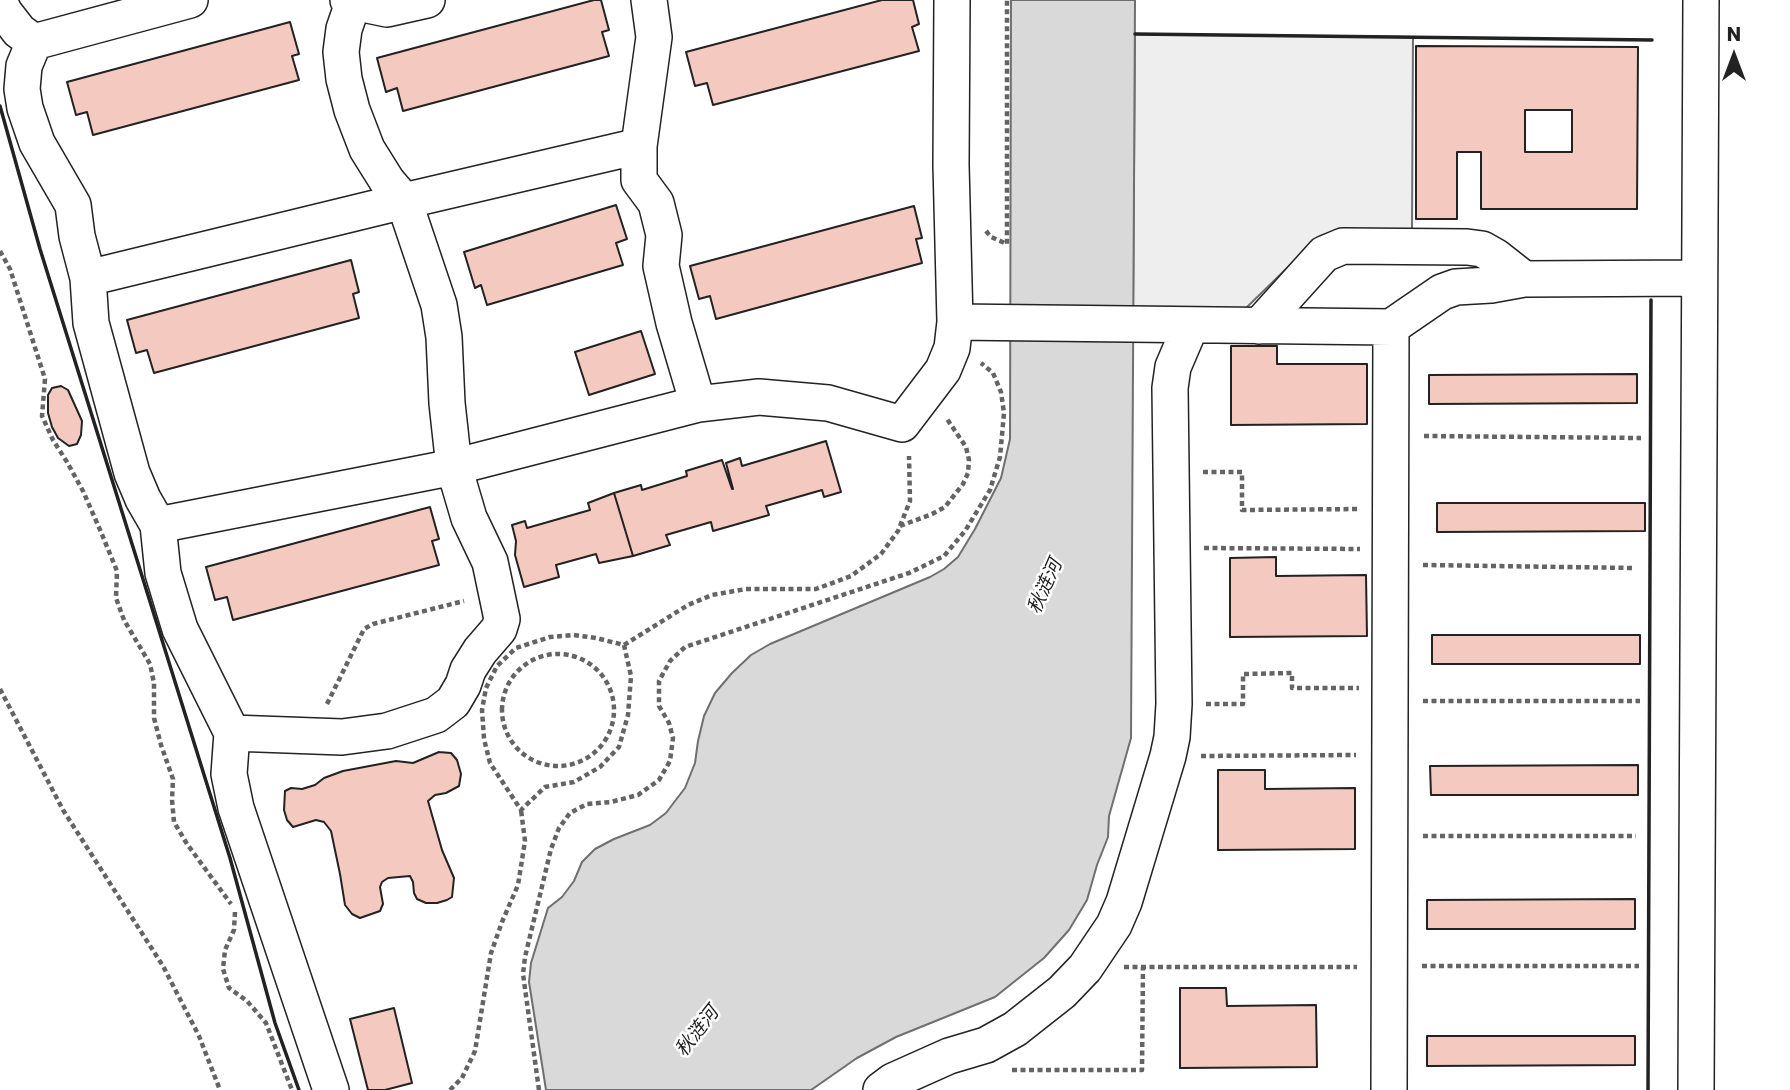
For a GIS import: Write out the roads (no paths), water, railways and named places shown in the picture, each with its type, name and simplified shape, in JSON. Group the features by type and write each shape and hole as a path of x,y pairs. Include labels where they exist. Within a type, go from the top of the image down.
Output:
{"street":[{"path":"34,42 190,0"},
{"path":"232,733 342,737 387,731 436,715 453,702 468,670 499,629 502,619 490,562 469,518 454,467 439,305 404,201 387,181 367,149 344,79 341,52 351,1 387,9 427,0"},
{"path":"649,0 654,37 639,146 639,180 656,203 664,235 661,266 674,323 698,404"},
{"path":"158,524 454,467 698,404 759,397 828,403 902,424 943,370 953,335 952,0"},
{"path":"1696,1090 1701,0"},
{"path":"0,3 19,31 34,42"},
{"path":"34,42 24,66 22,89 25,108 37,143 73,205 77,236 88,278 91,323 132,473 158,524 163,573 180,629 232,733 229,774 236,808 331,1090"},
{"path":"88,278 639,146"},
{"path":"1259,326 1324,254 1343,246 1482,249 1524,279"},
{"path":"953,335 999,322 1391,327 1442,292 1456,286 1491,285 1524,279 1699,278"},
{"path":"881,1090 893,1081 948,1056 986,1045 1015,1029 1062,992 1085,968 1114,925 1124,902 1172,737 1174,704 1170,388 1173,367 1191,325"},
{"path":"1389,1090 1391,327"}],"water":[{"name":"秋涟河","path":"1011,0 1135,0 1131,738 1109,816 1108,837 1087,900 1069,930 1044,958 995,997 896,1037 857,1058 811,1090 546,1090 529,982 531,963 548,908 562,897 574,881 582,862 595,849 650,825 666,813 685,788 695,763 704,716 715,693 751,655 770,644 944,569 958,557 1001,478 1010,439"}]}
